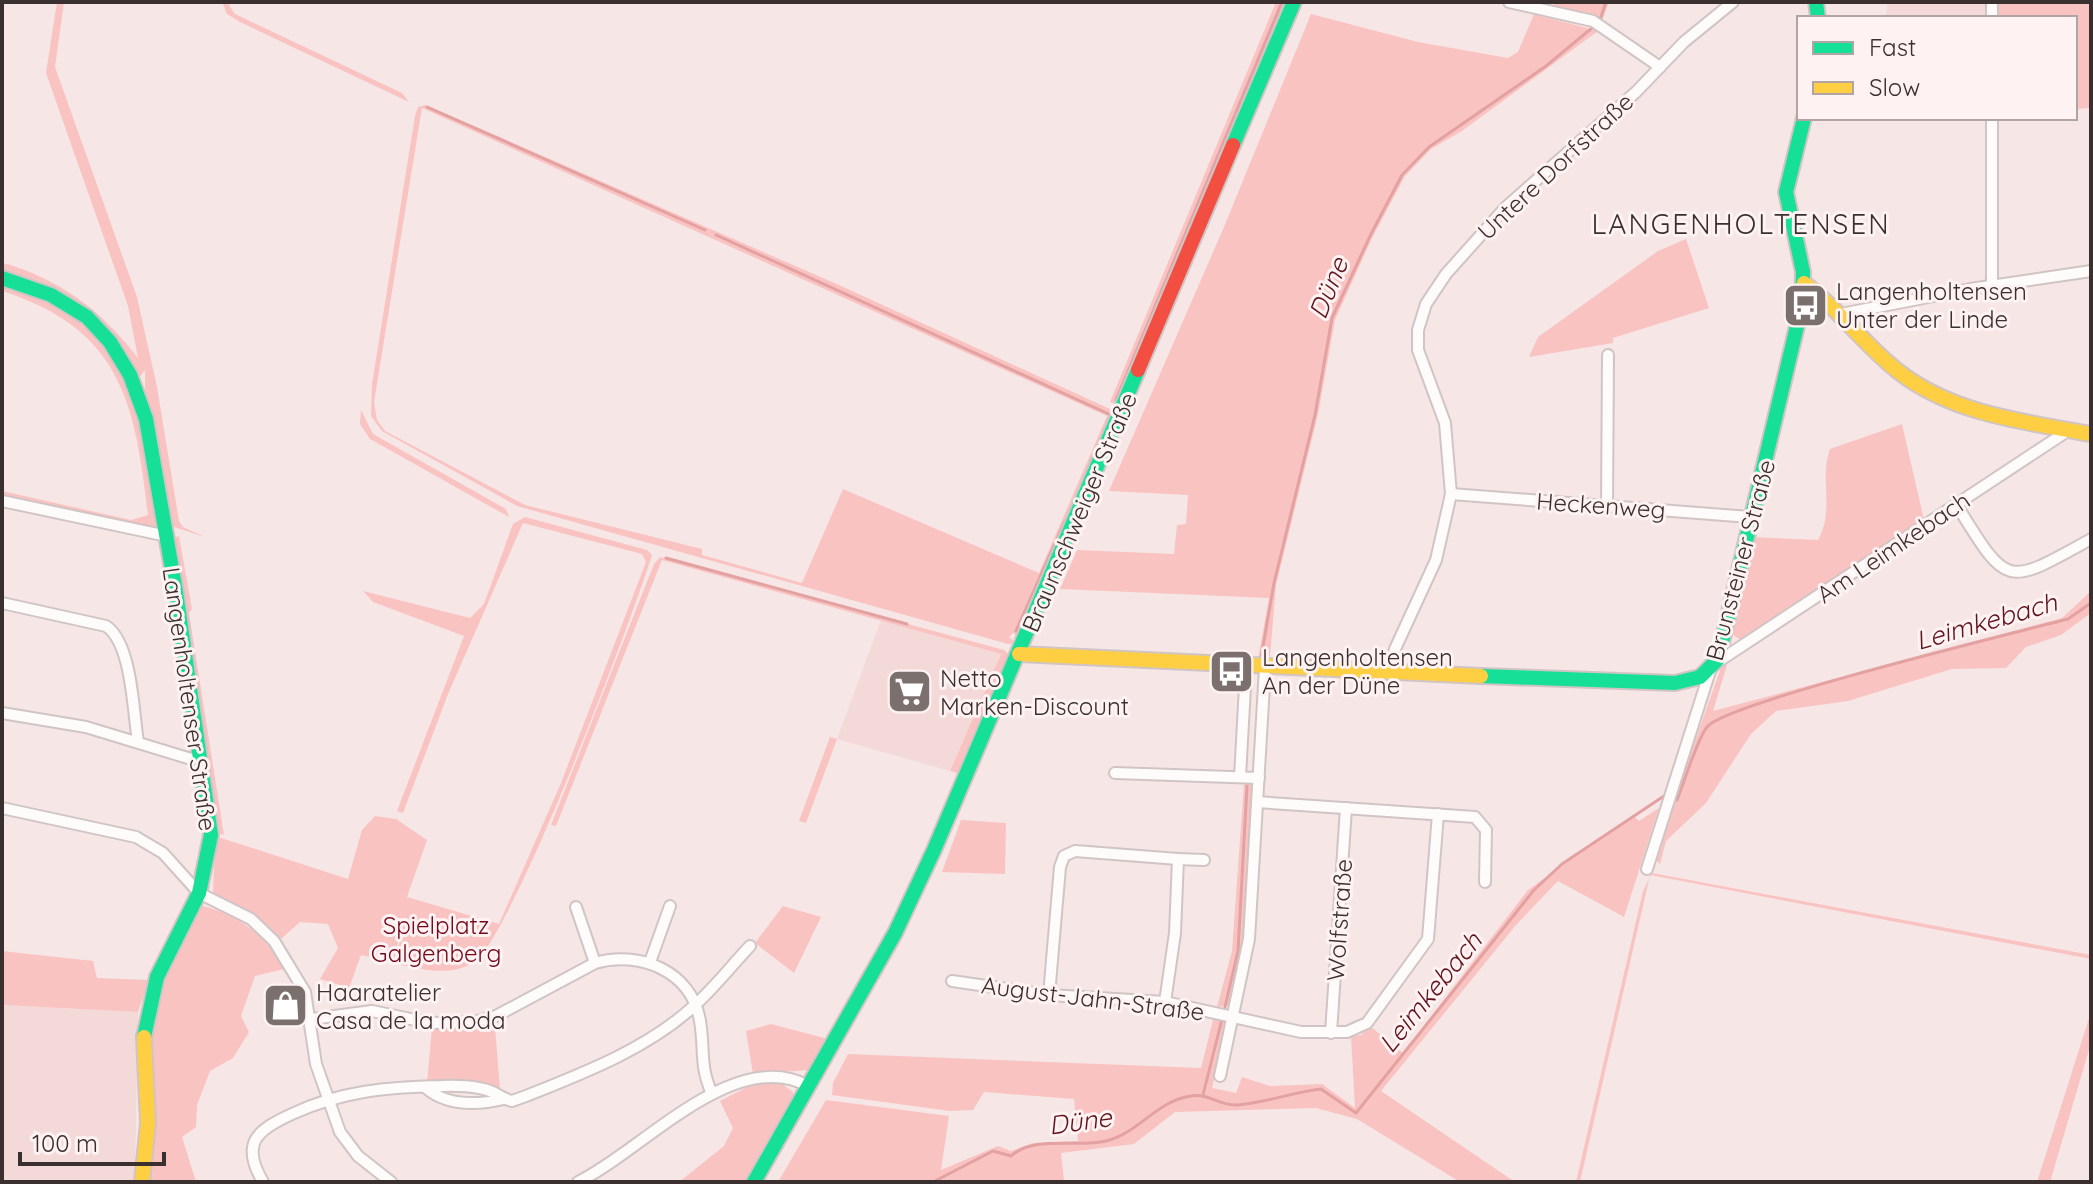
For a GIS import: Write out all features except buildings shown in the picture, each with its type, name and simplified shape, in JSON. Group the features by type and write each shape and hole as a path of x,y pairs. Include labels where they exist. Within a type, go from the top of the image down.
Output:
{"street":[{"name":"Braunschweiger Straße","path":"754,1182 901,920 1019,654 1294,2"},
{"path":"1509,2 1593,21 1660,67"},
{"name":"Untere Dorfstraße","path":"1389,674 1395,649 1436,560 1451,494 1445,423 1418,350 1418,330 1426,304 1446,274 1505,208 1733,2"},
{"path":"1804,120 1786,192 1804,283 1841,314 1893,367 1924,388 1992,414 2091,434"},
{"path":"1992,120 1992,285"},
{"path":"1841,314 1992,285 2091,271"},
{"name":"Langenholtenser Straße","path":"2,278 65,302 97,326 115,350 142,403 167,536 211,835 199,893 157,977 147,1012 144,1036 148,1123 142,1182"},
{"name":"Brunsteiner Straße","path":"1019,654 1389,674 1679,684 1696,680 1713,667 1785,388 1804,283"},
{"path":"1607,505 1608,355"},
{"name":"Am Leimkebach","path":"1713,667 2069,430"},
{"name":"Heckenweg","path":"1451,494 1750,517"},
{"path":"2,501 167,536"},
{"path":"1956,504 1993,562 2006,571 2023,573 2038,569 2091,539"},
{"path":"2,603 106,626 117,634 123,649 138,742"},
{"path":"1647,869 1713,667"},
{"path":"1240,777 1246,668"},
{"path":"1220,1076 1249,939 1265,668"},
{"path":"2,713 86,727 201,762"},
{"path":"1115,773 1259,778"},
{"path":"1257,802 1475,817 1484,824 1485,882"},
{"path":"2,808 136,837 163,853 199,893 251,919 274,941 305,992 312,1019 316,1064 340,1132 391,1182"},
{"name":"Wolfstraße","path":"1331,1033 1346,808"},
{"path":"1331,1033 1363,1027 1427,943 1438,814"},
{"path":"1049,995 1060,867 1064,856 1075,851 1204,860"},
{"path":"1165,1002 1175,933 1178,859"},
{"path":"650,962 670,906"},
{"path":"576,907 595,963"},
{"path":"263,1182 252,1152 258,1132 265,1126 328,1099 382,1088 489,1090 504,1099 526,1096 627,1051 695,1005 750,946"},
{"path":"312,1019 372,1011 430,1023 474,1022 496,1016 595,963 624,957 650,962 675,978 695,1005 700,1020 702,1071 712,1094"},
{"name":"August-Jahn-Straße","path":"952,981 1049,995 1165,1002 1286,1030 1331,1033"},
{"path":"578,1182 712,1094 740,1082 775,1076 808,1086"}],"shaded area":[{"path":"1985,2 1985,16 1886,16 1887,4"},
{"path":"881,620 1001,654 950,771 837,739"},
{"path":"2,1005 138,1012 135,1182 2,1182"}],"green space":[{"path":"57,2 64,2 55,67 137,297 157,387 179,521 183,527 205,537 171,526 157,434 145,391 145,370 139,378 113,338 83,309 47,288 2,271 2,263 11,265 67,291 111,327 138,358 128,306 46,73"},
{"path":"222,2 227,2 235,14 402,93 409,102 240,22 227,14"},
{"path":"1276,2 1289,2 1120,406 1110,402"},
{"path":"1555,2 1609,2 1601,23 1594,20 1597,16 1554,6"},
{"path":"1996,2 2091,2 2091,108 2077,109 2077,16 1995,16"},
{"path":"1311,14 1418,42 1508,58 1518,52 1534,14 1598,31 1462,131 1431,149 1405,176 1372,238 1335,320 1318,414 1276,585 1270,656 1258,659 1269,598 1060,589 1077,550 1174,554 1177,525 1186,524 1188,495 1109,491 1224,227"},
{"path":"426,105 839,285 1113,411 1017,636 1013,633 1009,637 1016,643 1008,644 517,506 382,431 371,416 372,384 418,107","holes":["422,108 1107,416 1039,573 843,489 802,583 702,555 702,549 525,505 385,431 377,420 374,402"]},
{"path":"1686,239 1709,308 1613,338 1613,343 1529,357 1538,337 1658,251"},
{"path":"2,284 46,302 80,323 104,347 122,374 143,440 158,523 152,529 2,497 2,491 131,520 148,515 136,438 115,375 97,349 73,326 42,307 2,291"},
{"path":"361,410 373,434 506,509 509,517 370,439 360,424"},
{"path":"1902,424 1924,520 1744,642 1730,633 1751,537 1818,540 1826,517 1826,472 1830,449"},
{"name":"Spielplatz Galgenberg","path":"525,517 647,550 652,555 598,704 541,840 491,942 473,963 445,971 396,964 403,918 394,962 361,955 349,988 320,979 338,948 328,924 300,922 281,939 257,917 213,894 215,836 348,879 362,830 375,816 396,819 427,840 407,897 499,924 561,783 646,562 642,554 523,523 448,694 403,813 397,811 464,636 373,602 363,591 470,618 484,604 513,524"},
{"path":"179,536 224,835 215,832 173,538"},
{"path":"660,557 1004,650 1009,655 961,774 950,771 1001,654 662,560 556,826 551,825 654,564"},
{"path":"2091,591 2091,613 2061,635 2026,647 2006,668 1952,669 1848,701 1776,711 1751,734 1706,803 1666,841 1660,864 1653,858 1722,665 1727,665 1713,711 2062,618"},
{"path":"830,737 837,739 806,823 799,821"},
{"path":"1244,784 1254,784 1244,948 1232,1005 1217,1007 1232,951"},
{"path":"1659,808 1624,917 1558,881 1516,925 1381,1091 1515,1182 1460,1182 1357,1119 1316,1108 1175,1112 1134,1144 1061,1153 1064,1181 1061,1182 778,1182 826,1100 949,1116 941,1170 998,1146 1011,1151 1033,1143 1078,1141 1074,1099 984,1092 973,1110 950,1111 832,1095 833,1083 848,1054 1201,1068 1214,1016 1227,1022 1212,1088 1236,1093 1242,1077 1270,1086 1322,1084 1355,1108 1351,1036 1361,1035 1370,1026 1403,1053 1528,890 1633,815 1639,821"},
{"path":"961,820 1006,823 1005,874 942,872"},
{"path":"1651,875 2091,955 2091,959"},
{"path":"1649,879 1580,1182 1576,1182 1643,891"},
{"path":"203,906 251,928 270,946 284,969 255,976 241,1016 249,1032 233,1058 210,1071 197,1105 196,1127 182,1137 196,1182 150,1182 151,1051 155,1010 173,958 198,909"},
{"path":"783,906 821,917 794,973 755,943"},
{"path":"2,951 93,961 97,978 149,980 138,1012 2,1005"},
{"path":"2091,1012 2091,1043 2050,1182 2037,1182"},
{"path":"771,1024 828,1039 810,1070 753,1074 746,1031"},
{"path":"495,1027 500,1089 435,1080 427,1083 432,1028"},
{"path":"781,1083 793,1092 793,1102 749,1182 679,1182 724,1146 733,1128 720,1101 753,1084"}],"waterway":[{"path":"1116,400 1282,2"},
{"name":"Düne","path":"1600,20 1606,2"},
{"name":"Düne","path":"1261,658 1274,583 1315,415 1332,318 1371,234 1402,175 1429,147 1546,66 1592,28"},
{"path":"427,107 705,230"},
{"path":"716,235 1111,415"},
{"path":"1016,631 1065,521"},
{"path":"666,558 907,624"},
{"name":"Leimkebach","path":"933,1182 993,1151 1011,1156 1044,1144 1106,1141 1118,1137 1168,1104 1191,1096 1237,1105 1321,1089 1356,1113 1534,890 1562,864 1664,796 1677,800 1707,727 1726,716 1816,686 2068,619 2091,603"},
{"name":"Düne","path":"1225,1007 1238,951 1247,786"},
{"name":"Düne","path":"1203,1095 1222,1019"}],"traffic: fast":[{"path":"1233,145 1294,2"},
{"path":"1816,2 1818,16"},
{"path":"1481,676 1675,683 1700,677 1718,659 1802,305 1803,272 1786,192 1804,120"},
{"path":"2,278 51,295 87,317 110,342 130,375 146,419 176,592 211,835 199,893 157,977 144,1037"},
{"path":"754,1182 895,933 934,850 1138,370"}],"traffic: slow":[{"path":"1804,283 1899,372 1942,398 1990,414 2091,434"},
{"path":"1019,654 1481,676"},
{"path":"142,1182 148,1123 144,1037"}],"traffic: jam":[{"path":"1138,370 1233,145"}],"place":[{"name":"Langenholtensen Unter der Linde","path":"1805,305"},
{"name":"Langenholtensen An der Düne","path":"1231,671"},
{"name":"Netto Marken-Discount","path":"909,692"},
{"name":"Haaratelier Casa de la moda","path":"285,1006"}],"district":[{"name":"LANGENHOLTENSEN","path":"1741,223"}]}
